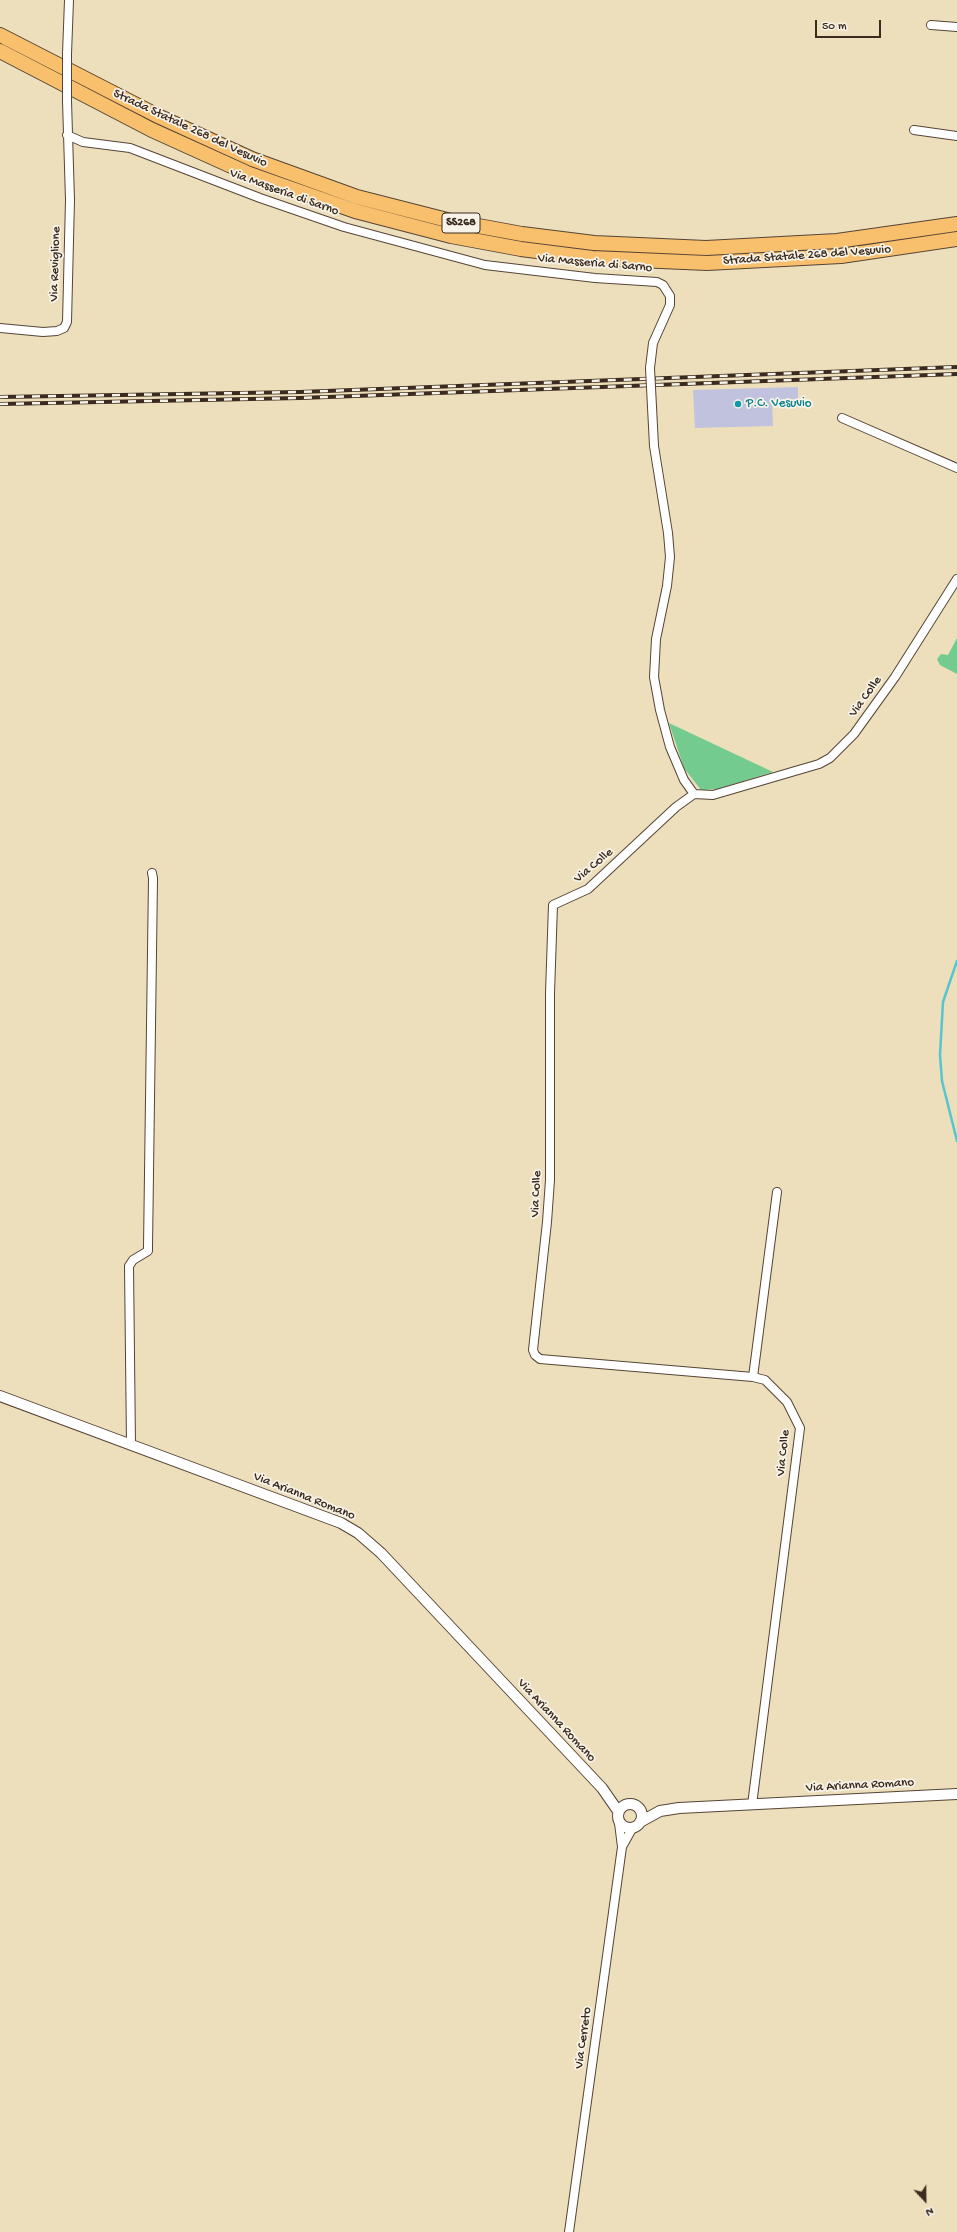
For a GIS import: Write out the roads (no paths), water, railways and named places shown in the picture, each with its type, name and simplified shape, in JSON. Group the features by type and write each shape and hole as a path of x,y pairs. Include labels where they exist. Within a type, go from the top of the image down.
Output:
{"highway":[{"name":"Strada Statale 268 del Vesuvio","path":"0,35 160,117 252,159 357,197 451,221 522,234 594,243 706,248 837,241 957,224"},
{"name":"Strada Statale 268 del Vesuvio","path":"0,51 152,130 247,173 355,211 451,236 521,249 592,258 706,263 841,256 957,239"}],"street":[{"name":"Via Reviglione","path":"0,328 43,332 57,331 64,328 67,322 70,200 67,135 69,0"},
{"path":"931,26 957,27"},
{"path":"914,130 957,136"},
{"name":"Via Masseria di Sarno","path":"67,135 84,142 130,148 260,198 344,227 477,263 595,278 657,282 663,285 670,296 670,305 653,343 650,368 654,446 667,526 670,557 667,586 656,639 654,677 657,699 670,747 684,780 694,794"},
{"path":"842,418 957,468"},
{"name":"Via Colle","path":"752,1805 800,1428 793,1412 779,1392 765,1380 753,1377 540,1359 533,1350 548,1222 550,1180 550,993 553,905 575,896 592,885 672,811 694,794 713,795 819,764 830,758 854,734 895,677 957,579"},
{"path":"131,1445 129,1266 133,1260 148,1251 152,873"},
{"path":"753,1377 777,1192"},
{"name":"Via Arianna Romano","path":"0,1396 341,1523 358,1533 381,1553 602,1788 618,1811"},
{"name":"Via Arianna Romano","path":"602,1788 621,1800 635,1805 669,1810 957,1794"},
{"path":"635,1805 642,1814 637,1825 626,1827 619,1823 618,1811 623,1806 635,1805"},
{"name":"Via Arianna Romano","path":"637,1825 650,1816 669,1810"},
{"name":"Via Cerreto","path":"569,2232 622,1848 619,1823"},
{"name":"Via Cerreto","path":"622,1848 637,1825"}],"waterway":[{"path":"957,961 943,1002 940,1055 942,1081 957,1141"}],"railway":[{"path":"0,397 300,392 957,367"},
{"path":"0,404 300,398 957,374"}],"place":[{"name":"P.C. Vesuvio","path":"738,404"}]}
